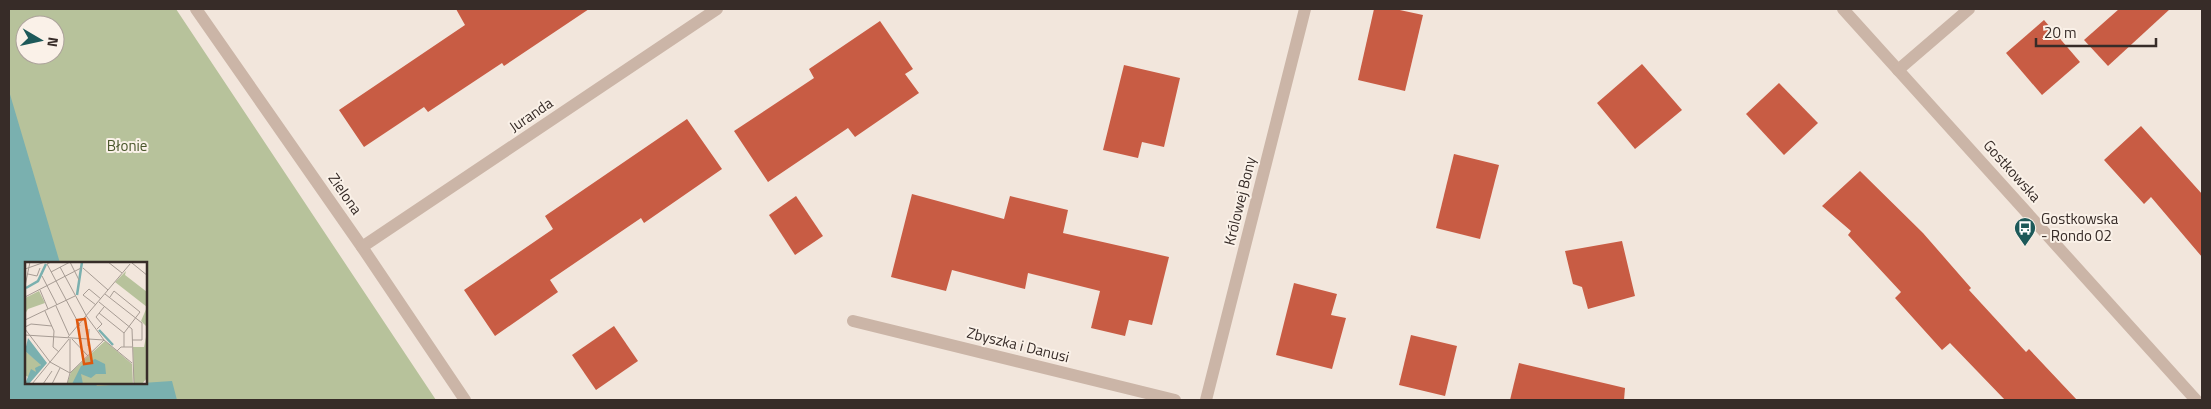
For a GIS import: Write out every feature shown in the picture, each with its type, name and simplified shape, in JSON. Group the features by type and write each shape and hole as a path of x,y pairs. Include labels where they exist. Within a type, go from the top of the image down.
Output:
{"street":[{"name":"Zielona","path":"196,9 362,247 464,400"},
{"name":"Juranda","path":"362,247 717,9"},
{"name":"Królowej Bony","path":"1206,400 1305,9"},
{"name":"Gostkowska","path":"1843,9 2196,400"},
{"path":"1898,70 1969,9"},
{"name":"Zbyszka i Danusi","path":"853,321 1175,400"}],"green space":[{"name":"Błonie","path":"9,9 176,9 436,400 9,400"}],"water":[{"path":"9,91 60,262 25,262 25,384 96,384 97,386 172,381 177,400 9,400"}],"building":[{"path":"456,9 589,9 504,66 502,63 428,112 424,107 364,147 339,110 465,25"},
{"path":"1374,9 1395,9 1423,15 1405,91 1358,80"},
{"path":"2119,9 2170,9 2108,66 2084,40"},
{"path":"2044,20 2080,62 2042,95 2006,53"},
{"path":"880,21 913,69 905,74 919,93 855,137 848,128 768,182 734,131 814,78 809,69"},
{"path":"1642,64 1682,110 1635,149 1597,103"},
{"path":"1124,65 1180,78 1164,147 1142,142 1138,158 1103,150"},
{"path":"1779,83 1818,123 1784,155 1746,114"},
{"path":"687,119 722,169 644,223 641,218 550,280 558,292 495,336 464,290 553,229 545,216"},
{"path":"2141,126 2202,194 2202,257 2151,197 2144,204 2104,160"},
{"path":"1454,154 1499,165 1480,239 1436,228"},
{"path":"1860,171 1923,233 1971,288 1969,290 2026,352 2029,349 2077,400 2005,400 1950,343 1942,350 1895,298 1901,292 1848,235 1851,231 1822,206"},
{"path":"912,194 1004,219 1010,196 1068,210 1063,233 1169,257 1152,325 1129,320 1125,336 1091,328 1100,291 1028,273 1025,289 952,270 946,291 891,277"},
{"path":"796,196 823,236 795,255 769,215"},
{"path":"1622,241 1635,296 1588,309 1582,287 1573,284 1565,251"},
{"path":"1294,283 1337,294 1331,315 1346,318 1332,369 1276,355"},
{"path":"614,326 638,361 596,390 572,355"},
{"path":"1411,335 1457,346 1445,396 1399,385"},
{"path":"1519,363 1625,388 1624,400 1510,400"}],"place":[{"name":"Gostkowska - Rondo 02","path":"2025,247"}]}
